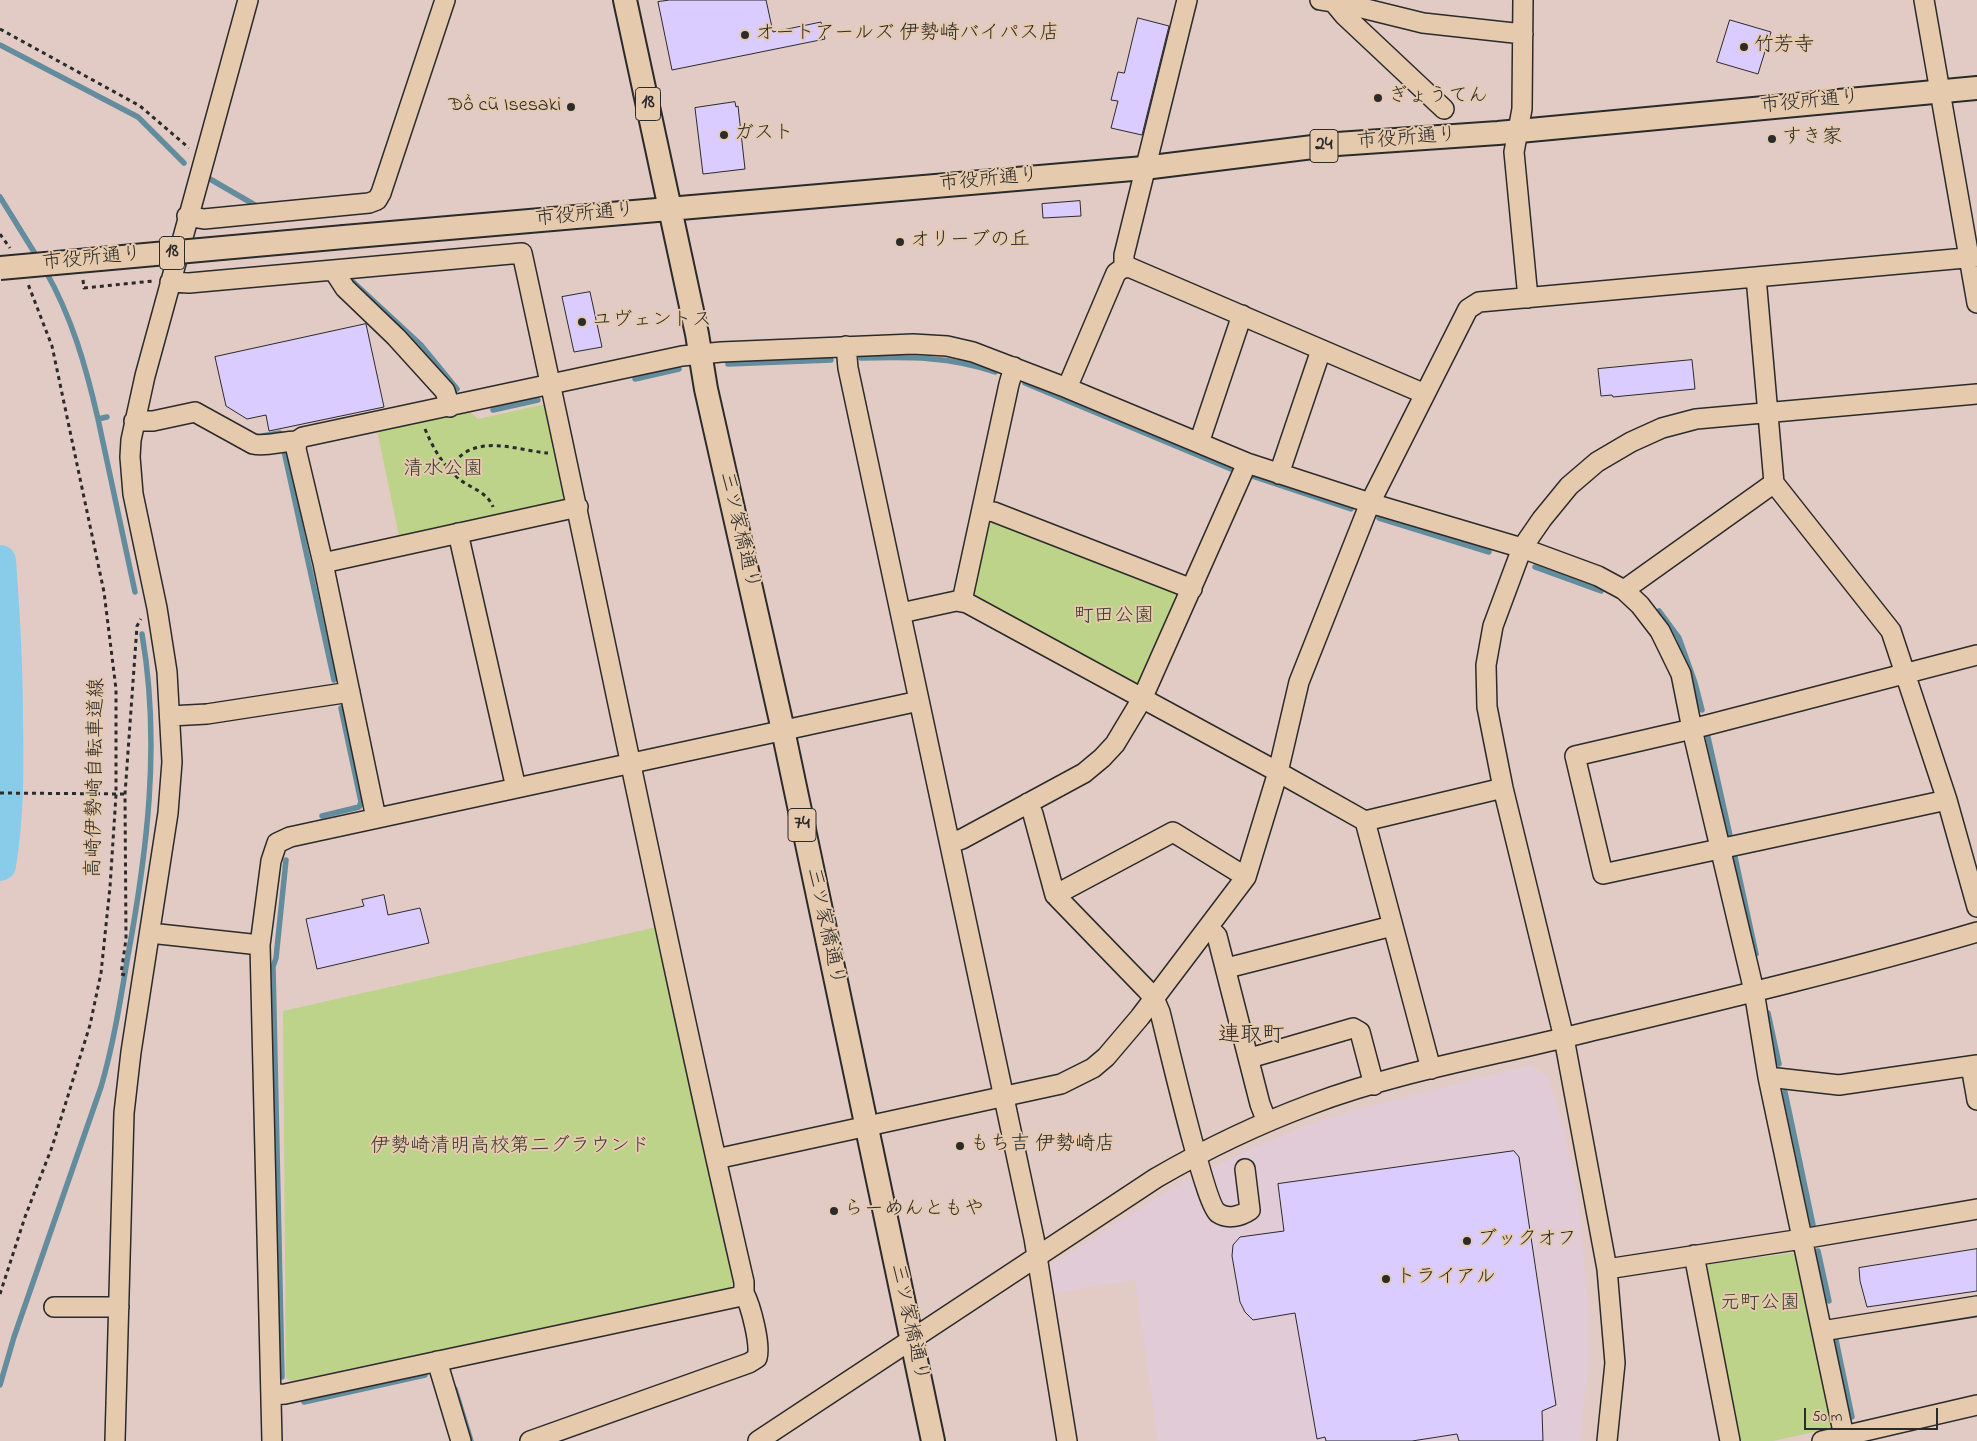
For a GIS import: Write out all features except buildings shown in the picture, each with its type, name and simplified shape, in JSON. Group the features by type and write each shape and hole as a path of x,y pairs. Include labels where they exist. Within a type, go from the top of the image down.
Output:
{"main road":[{"name":"18","path":"625,0 671,208"},
{"name":"市役所通り","path":"7,261 344,237 1144,168 1337,144 1399,141 1977,88"},
{"name":"三ツ家橋通り","path":"671,208 706,390 783,730 934,1441"}],"street":[{"path":"115,1441 124,1113 131,1052 168,813 172,762 170,716 162,640 132,485 130,457 134,421 164,281 187,216 248,0"},
{"path":"187,216 204,219 369,204 377,200 381,193 445,0"},
{"path":"1124,267 1124,255 1144,168 1187,0"},
{"path":"1523,0 1522,109 1514,152 1528,298"},
{"path":"1924,0 1940,92 1973,257 1977,302"},
{"path":"1339,2 1422,23 1523,34"},
{"path":"1339,2 1351,22 1444,109"},
{"path":"164,281 189,283 522,253 744,1282 744,1293 749,1303 758,1350 757,1358 750,1363 530,1441"},
{"path":"716,1159 1061,1084 1093,1068 1106,1057 1154,998 1246,877 1278,772 1299,682 1370,503 1468,309 1472,305 1479,302 1973,257"},
{"path":"1067,388 1116,273 1124,267 1131,268 1425,394"},
{"path":"334,271 340,283 396,337 445,390 450,407"},
{"path":"1756,277 1774,483 1891,631 1947,800 1977,907"},
{"path":"1199,443 1242,315"},
{"path":"134,421 153,421 195,412 252,444 260,446 297,441 303,437 682,356 846,346 913,344 947,346 973,352 1014,367 1247,463 1370,503 1522,548 1598,576 1624,590 1640,605 1660,631 1681,674 1692,729 1754,991 1768,1077 1844,1438"},
{"path":"846,346 848,368 1005,1097 1037,1255 1067,1441"},
{"path":"1279,474 1321,350"},
{"path":"962,601 1014,367"},
{"path":"1607,1441 1615,1363 1607,1269 1564,1038 1503,788 1487,707 1486,665 1493,626 1522,548 1542,518 1570,486 1597,462 1631,442 1662,428 1696,419 1977,394"},
{"path":"297,441 296,449 323,563 376,818"},
{"path":"950,844 1079,776 1102,758 1122,734 1142,699 1247,463"},
{"path":"1624,590 1774,483"},
{"path":"323,563 578,506"},
{"path":"982,510 1022,523 1192,589"},
{"path":"458,533 516,788"},
{"path":"901,613 962,601 1365,821 1503,788"},
{"path":"1947,800 1603,874 1575,756 1692,729 1977,655"},
{"path":"170,716 206,714 350,692"},
{"path":"272,1441 260,945 270,862 277,843 290,837 919,701"},
{"path":"1028,803 1033,814 1055,895 1154,998 1160,1012 1196,1155 1210,1200 1217,1212 1226,1216 1243,1215 1250,1210 1245,1169"},
{"path":"1365,821 1430,1069"},
{"path":"1055,895 1173,832 1246,877"},
{"path":"1226,968 1392,926"},
{"path":"1208,927 1217,936 1250,1058 1260,1104 1267,1122"},
{"path":"758,1441 1156,1178 1196,1155 1267,1122 1313,1104 1430,1069 1870,963 1977,932"},
{"path":"150,933 260,945"},
{"path":"1250,1058 1353,1028 1360,1032 1374,1085"},
{"path":"1768,1077 1839,1085 1974,1066 1977,1100"},
{"path":"1607,1269 1802,1239 1977,1209"},
{"path":"1694,1255 1730,1441"},
{"path":"272,1395 285,1394 737,1297 744,1293"},
{"path":"1822,1331 1977,1306"},
{"path":"54,1307 119,1307"},
{"path":"437,1361 460,1441"},
{"path":"1822,1441 1844,1438 1977,1405"}],"path":[{"path":"0,29 140,106 188,148 205,155"},
{"path":"0,234 7,261"},
{"name":"高崎伊勢崎自転車道線","path":"0,1294 25,1217 52,1147 90,1025 101,973 110,887 116,795 116,689 104,592 52,346 26,277"},
{"path":"83,280 84,288 164,281"},
{"path":"425,428 436,454 463,482 486,496 493,508"},
{"path":"449,469 468,451 492,446 548,453"},
{"path":"131,976 121,974 126,939 125,794 137,626 145,612"},
{"path":"0,793 125,794"}],"shaded area":[{"path":"1531,1065 1549,1077 1564,1130 1577,1191 1588,1300 1589,1361 1580,1441 1158,1441 1135,1280 1054,1293 1050,1265 1171,1189 1250,1149 1302,1127 1354,1110"}],"green space":[{"name":"清水公園","path":"546,404 565,494 562,501 399,536 377,430 469,411 478,419"},
{"name":"町田公園","path":"995,522 1175,589 1177,597 1142,681 1133,684 976,598 973,588 987,525"},
{"name":"伊勢崎清明高校第二グラウンド","path":"657,927 734,1283 729,1289 292,1381 286,1378 283,1011"},
{"name":"元町公園","path":"1791,1253 1798,1256 1831,1423 1828,1429 1773,1441 1740,1441 1705,1269 1710,1264"}],"waterway":[{"path":"0,45 138,117 184,163"},
{"path":"210,179 255,205"},
{"path":"0,197 39,260"},
{"path":"45,270 63,306 77,343 98,419 107,417"},
{"path":"352,281 421,345 457,389"},
{"path":"861,358 945,360 995,372"},
{"path":"728,364 831,360"},
{"path":"635,379 679,369"},
{"path":"1025,383 1231,469 1351,509"},
{"path":"493,410 538,400"},
{"path":"98,419 135,592"},
{"path":"262,436 280,433"},
{"path":"284,451 334,680"},
{"path":"1379,518 1489,552"},
{"path":"0,561 6,661 7,757 6,811 0,865"},
{"path":"1535,567 1601,591"},
{"path":"1659,611 1679,638 1695,683 1702,710"},
{"path":"0,1385 14,1337 101,1087 116,1024 146,839 149,798 150,716 148,675 142,634"},
{"path":"322,816 359,807 361,802 341,708"},
{"path":"1708,737 1731,840"},
{"path":"1735,857 1756,954"},
{"path":"282,1377 273,967 276,958 286,860"},
{"path":"1768,1013 1779,1064"},
{"path":"1785,1092 1813,1225"},
{"path":"1818,1251 1829,1301"},
{"path":"1836,1340 1852,1417"},
{"path":"304,1402 425,1375"},
{"path":"455,1389 471,1441"}],"place":[{"name":"オートアールズ 伊勢崎バイパス店","path":"745,35"},
{"name":"竹芳寺","path":"1744,47"},
{"name":"ぎょうてん","path":"1378,98"},
{"name":"Đồ cũ Isesaki","path":"571,107"},
{"name":"ガスト","path":"724,135"},
{"name":"すき家","path":"1772,139"},
{"name":"オリーブの丘","path":"900,242"},
{"name":"ユヴェントス","path":"582,322"},
{"name":"もち吉 伊勢崎店","path":"960,1146"},
{"name":"らーめんともや","path":"834,1211"},
{"name":"ブックオフ","path":"1467,1241"},
{"name":"トライアル","path":"1386,1279"}],"district":[{"name":"連取町","path":"1251,1037"}]}
